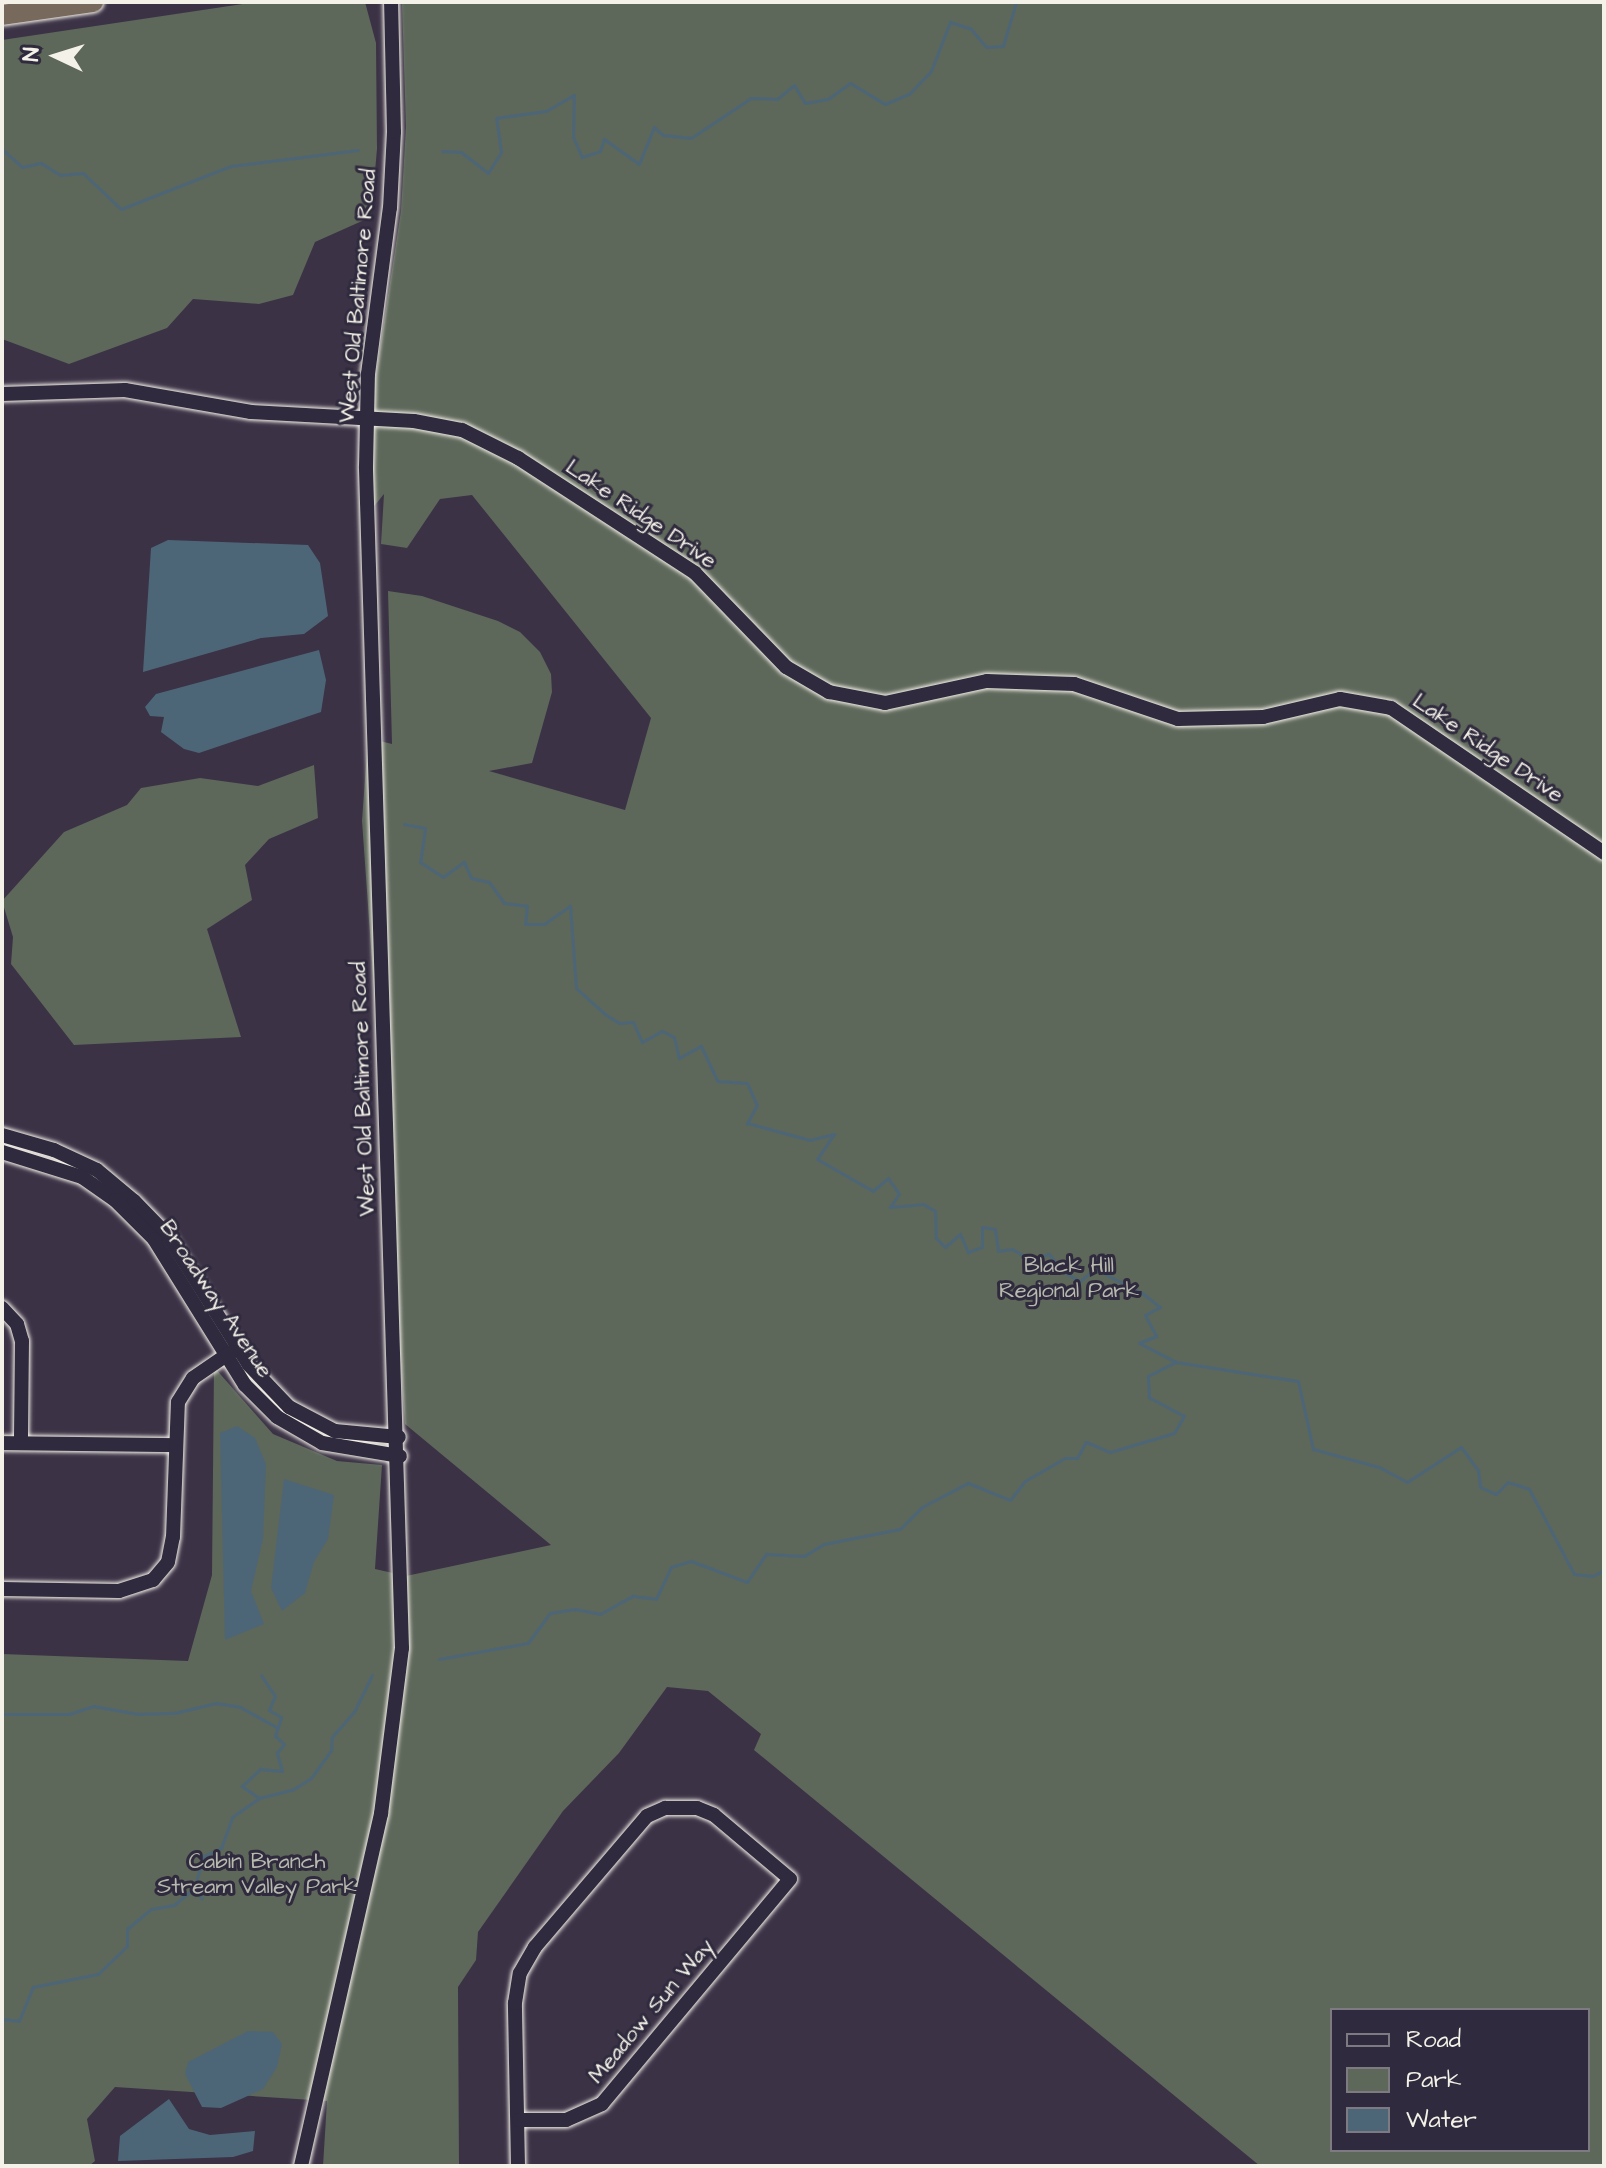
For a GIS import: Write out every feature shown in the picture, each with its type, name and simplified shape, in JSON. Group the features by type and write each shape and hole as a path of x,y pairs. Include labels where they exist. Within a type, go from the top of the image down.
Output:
{"highway":[{"path":"2,15 93,2"}],"street":[{"name":"West Old Baltimore Road","path":"301,2166 366,1889 396,1718 402,1648 400,1456 383,1112 367,420 371,337 391,193 391,2"},
{"name":"Lake Ridge Drive","path":"2,394 116,390 251,412 462,430 518,458 695,573 786,667 839,695 885,703 987,681 1074,684 1178,719 1263,717 1340,699 1391,708 1604,853"},
{"name":"Broadway Avenue","path":"2,1135 54,1150 97,1170 134,1201 168,1236 261,1403 298,1431 349,1450 400,1456"},
{"name":"Broadway Avenue","path":"2,1152 82,1177 115,1200 154,1239 232,1351 272,1392 305,1418 345,1433 399,1437"},
{"path":"2,1308 17,1324 22,1341 21,1443"},
{"path":"2,1589 119,1591 153,1580 168,1562 173,1537 175,1417 184,1390 232,1351"},
{"path":"2,1443 175,1445"},
{"name":"Meadow Sun Way","path":"665,1808 697,1808 714,1815 790,1879 602,2104 566,2120 519,2120 515,2003 520,1973 535,1947 647,1816 665,1808"},
{"path":"518,2166 519,2120"}],"green space":[{"path":"256,2 365,2 376,43 377,149 371,217 315,242 293,295 259,304 193,299 167,328 69,364 2,339 2,40"},
{"name":"Black Hill Regional Park","path":"402,2 1604,2 1604,2166 1260,2166 754,1750 761,1734 708,1691 667,1687 619,1753 563,1811 478,1932 476,1960 458,1987 459,2166 323,2166 327,2101 115,2087 87,2119 95,2161 89,2166 2,2166 2,1654 188,1661 212,1575 214,1367 273,1434 337,1461 382,1465 375,1569 406,1576 551,1545 405,1424 362,821 368,738 392,744 388,591 422,596 498,621 520,632 540,652 551,674 552,692 532,763 489,771 625,810 651,718 472,495 440,499 407,548 381,544 384,494 371,510 374,387 401,211 406,127"},
{"path":"314,765 318,818 269,839 245,865 252,900 207,929 241,1037 74,1045 11,964 13,937 2,901 64,832 127,805 141,788 200,778 258,786"}],"water":[{"path":"168,540 308,545 320,563 328,616 304,634 261,638 143,672 151,548"},
{"path":"319,650 326,680 321,712 199,753 184,749 161,732 164,717 150,716 145,707 156,694"},
{"path":"237,1426 255,1438 266,1464 263,1539 251,1591 264,1624 225,1640 220,1433"},
{"path":"284,1479 334,1495 328,1539 314,1562 305,1593 282,1611 271,1588"},
{"path":"248,2031 273,2032 282,2044 277,2067 263,2089 221,2108 202,2107 185,2074 188,2062"},
{"path":"169,2099 189,2129 210,2135 255,2131 253,2151 233,2157 118,2161 120,2136"}],"waterway":[{"path":"442,151 461,152 488,173 501,152 496,118 546,111 574,95 573,137 582,157 600,151 604,139 639,164 654,127 663,135 691,138 751,98 777,99 794,85 805,103 828,99 850,83 885,104 909,94 931,71 950,22 971,29 986,47 1003,46 1016,2"},
{"path":"2,149 22,167 41,163 60,175 83,173 121,209 231,166 358,150"},
{"path":"404,824 425,828 420,862 443,877 464,862 471,878 489,882 504,903 527,906 525,924 544,924 570,906 576,988 619,1023 633,1022 642,1042 662,1031 674,1037 679,1058 701,1046 717,1081 747,1083 757,1105 747,1123 810,1140 834,1134 817,1159 873,1191 888,1178 899,1194 890,1207 923,1204 935,1211 936,1238 945,1247 960,1234 968,1252 982,1247 982,1227 995,1229 998,1251 1012,1249 1030,1260 1049,1254 1063,1272 1080,1281 1095,1269 1142,1293 1160,1307 1145,1315 1156,1336 1139,1343 1176,1362 1298,1381 1313,1449 1379,1467 1407,1482 1461,1447 1478,1470 1480,1487 1496,1494 1508,1482 1529,1489 1574,1574 1593,1576 1604,1570"},
{"path":"439,1659 528,1643 550,1613 575,1609 600,1614 633,1596 656,1599 671,1567 691,1561 747,1582 766,1554 804,1556 824,1544 900,1529 922,1507 968,1483 1010,1500 1025,1481 1065,1458 1077,1458 1086,1442 1110,1452 1174,1433 1184,1416 1149,1397 1148,1376 1176,1362"},
{"path":"259,1798 242,1786 260,1769 282,1771 277,1753 284,1744 275,1736 281,1717 269,1710 275,1696 261,1675"},
{"path":"2,2019 19,2021 33,1987 98,1974 127,1946 127,1929 151,1909 174,1905 194,1888 204,1856 221,1848 232,1817 259,1798 292,1790 311,1778 331,1750 332,1737 354,1712 372,1675"},
{"path":"2,1714 69,1714 93,1706 138,1714 175,1713 216,1703 240,1707 278,1728"},
{"path":"195,1890 202,1899"}],"park label":[{"name":"Cabin Branch Stream Valley Park","path":"257,1874"}]}
